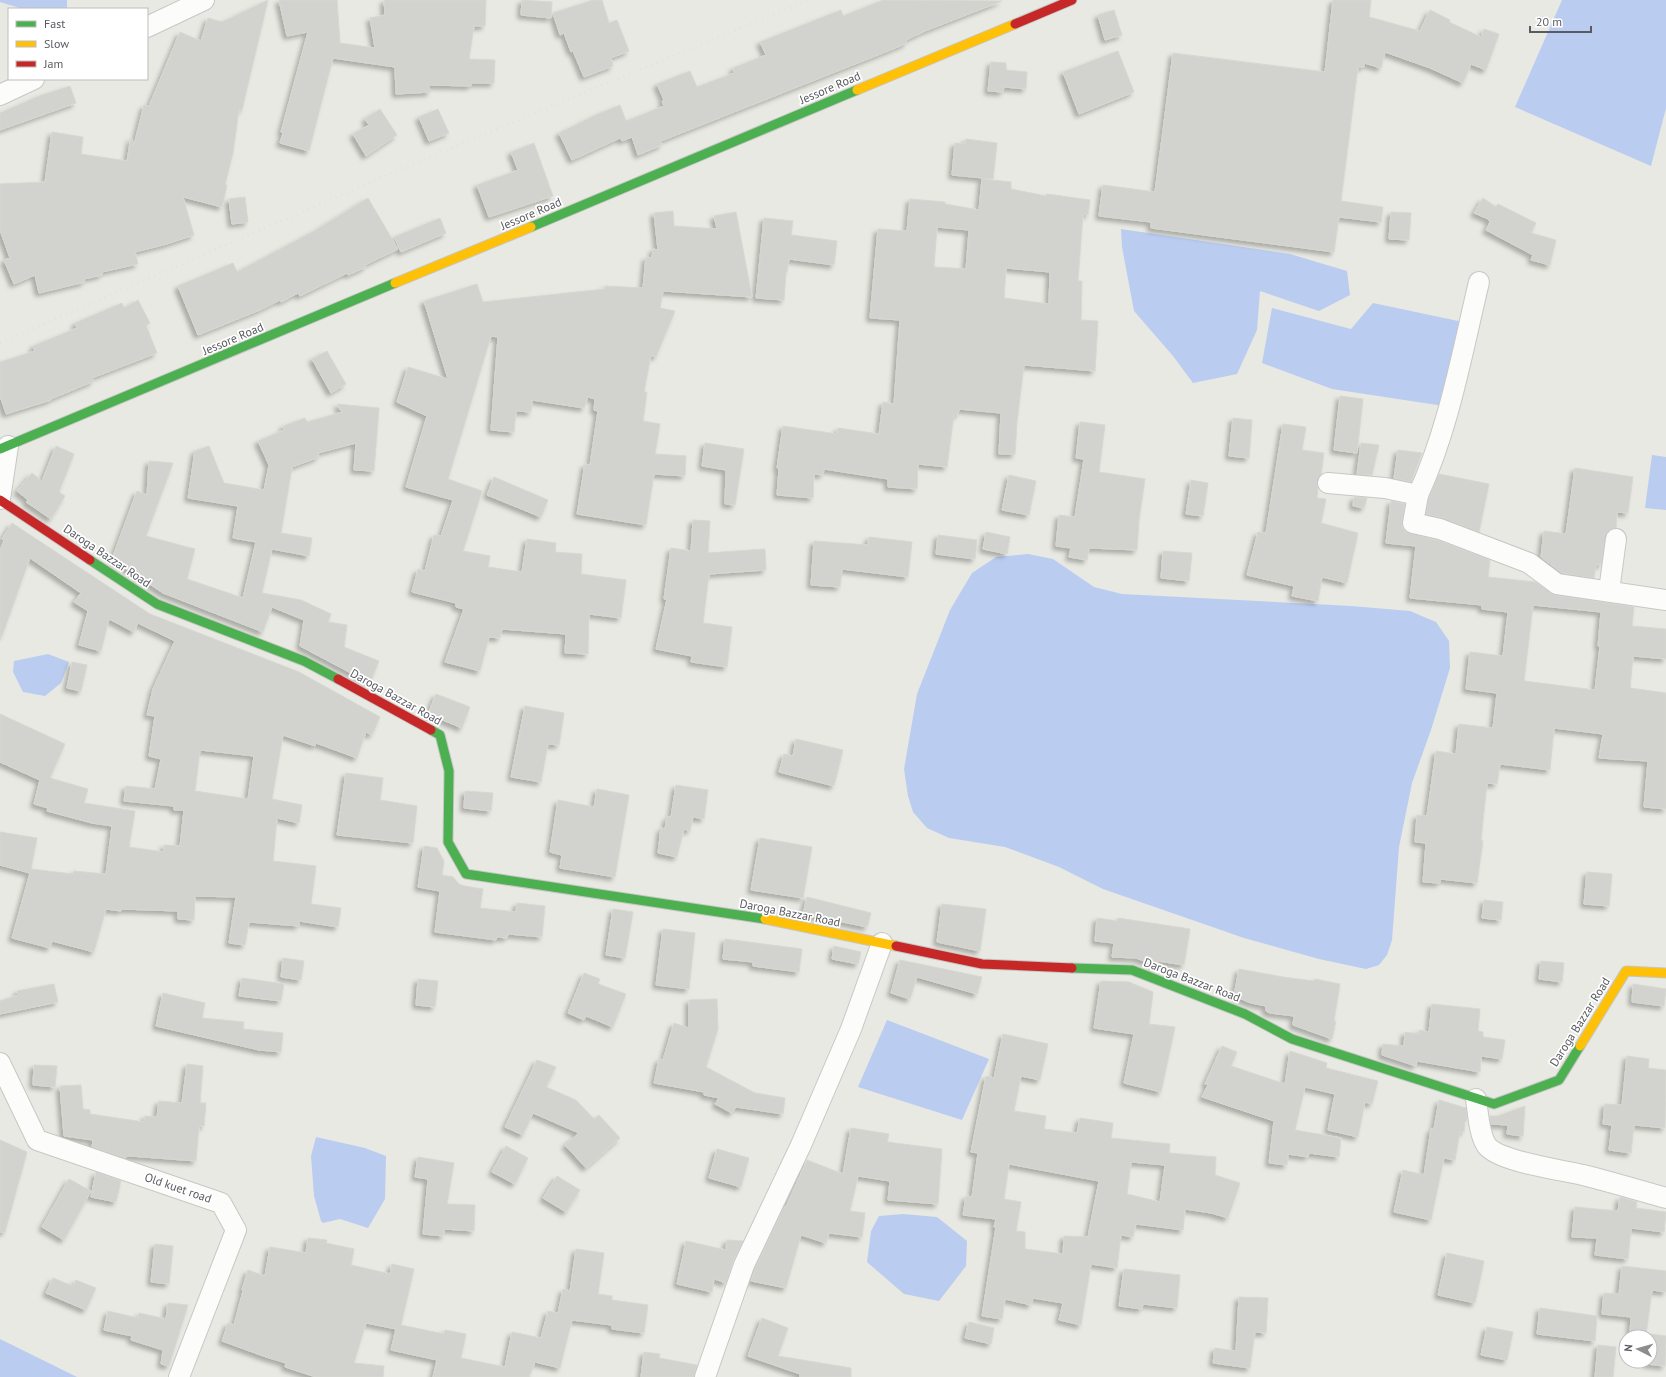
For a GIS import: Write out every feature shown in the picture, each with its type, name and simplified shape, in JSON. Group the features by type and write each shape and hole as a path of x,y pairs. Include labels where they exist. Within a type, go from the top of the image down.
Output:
{"main road":[{"name":"Jessore Road","path":"4,448 1072,0"},
{"name":"Daroga Bazzar Road","path":"0,500 157,604 304,661 440,735 449,771 448,842 466,874 761,918 982,964 1132,970 1245,1014 1292,1039 1494,1104 1559,1080 1626,971 1666,972"}],"street":[{"path":"148,26 204,0"},
{"path":"0,95 32,80"},
{"path":"1479,282 1450,402 1429,469 1418,495 1413,523 1446,531 1529,563 1557,584 1666,600"},
{"path":"0,500 4,448"},
{"path":"1328,483 1385,488 1418,495"},
{"path":"1609,591 1616,539"},
{"path":"705,1377 744,1265 801,1145 851,1029 882,943"},
{"name":"Old kuet road","path":"0,1063 37,1140 221,1203 236,1230 179,1377"},
{"path":"1476,1098 1480,1129 1487,1146 1499,1154 1522,1162 1584,1176 1666,1198"}],"water":[{"path":"0,0 67,0 67,8 20,8 0,2"},
{"path":"1562,0 1666,0 1666,108 1651,166 1515,107"},
{"path":"1121,229 1290,254 1347,271 1350,295 1319,311 1260,291 1257,330 1237,374 1193,383 1173,356 1134,311 1122,247"},
{"path":"1373,303 1463,322 1444,406 1332,389 1262,363 1272,308 1351,329"},
{"path":"1652,455 1666,457 1666,510 1645,508"},
{"path":"1028,554 1053,559 1094,587 1122,594 1351,606 1410,611 1436,622 1449,641 1450,668 1431,730 1412,783 1399,847 1392,940 1387,955 1379,965 1366,969 1319,959 1244,938 1103,889 1059,867 1005,847 949,838 927,828 913,812 908,796 904,769 917,694 950,610 972,573 996,557"},
{"path":"48,654 69,662 61,683 45,696 23,692 13,672 14,661"},
{"path":"887,1020 989,1059 962,1120 858,1087"},
{"path":"316,1137 365,1148 386,1156 385,1199 368,1228 340,1219 323,1223 321,1221 314,1196 311,1156"},
{"path":"903,1214 937,1217 967,1241 966,1266 939,1301 904,1294 867,1262 871,1231 879,1216"},
{"path":"0,1339 77,1377 0,1377"}],"building":[{"path":"268,0 242,110 239,109 233,153 225,185 227,185 222,207 183,197 194,235 135,252 138,264 102,272 102,275 84,279 85,282 39,293 35,275 14,284 4,260 10,258 0,230 0,184 45,182 52,132 83,137 81,154 127,161 131,137 134,145 144,105 149,106 180,32 201,41 208,18 222,22"},
{"path":"279,0 337,0 340,43 375,48 370,18 385,15 384,0 486,0 485,26 474,26 469,59 495,60 494,83 471,83 471,86 428,85 431,92 396,94 395,67 333,58 309,151 280,143 283,133 281,132 308,32 287,36"},
{"path":"522,0 552,2 551,18 521,15"},
{"path":"593,0 602,0 609,23 617,20 629,51 611,58 613,66 584,77 573,51 571,52 564,33 560,35 553,13"},
{"path":"883,0 1002,1 925,31 906,40 907,43 888,51 661,141 662,145 638,155 632,137 622,141 620,138 572,160 559,133 620,105 626,121 664,106 662,101 664,100 657,84 690,71 697,87 734,73 733,68 766,55 760,42 841,10 843,16"},
{"path":"1333,0 1371,0 1369,17 1420,31 1430,10 1450,20 1449,22 1481,37 1484,29 1499,34 1486,70 1471,64 1463,83 1430,68 1385,52 1381,68 1364,63 1364,67 1358,67 1341,201 1383,207 1381,222 1339,217 1334,252 1151,228 1151,222 1099,216 1103,185 1155,192 1173,53 1325,72"},
{"path":"1114,10 1122,35 1105,40 1098,15"},
{"path":"1118,51 1134,92 1079,114 1063,72"},
{"path":"991,62 1006,63 1006,70 1027,72 1026,89 1004,87 1003,92 988,91"},
{"path":"70,86 76,103 0,130 0,113 39,96"},
{"path":"380,109 397,135 366,156 353,134 369,125 365,119"},
{"path":"438,109 449,133 429,141 419,117"},
{"path":"966,139 997,143 993,179 952,175 955,143 965,144"},
{"path":"534,143 553,196 489,217 477,185 518,170 511,152"},
{"path":"982,179 1011,182 1011,189 1046,196 1047,194 1090,200 1088,215 1083,214 1078,281 1082,281 1081,320 1098,321 1095,371 1024,365 1017,422 1015,454 999,454 1001,413 959,409 958,415 954,414 947,467 918,464 917,489 888,487 888,479 824,469 823,475 814,474 813,498 777,495 779,469 777,468 783,426 837,434 838,428 879,434 883,402 894,404 900,320 870,318 878,229 907,231 910,199 945,202 945,204 979,210","holes":["937,227 969,230 966,269 934,267","1006,268 1050,272 1049,304 1004,298"]},
{"path":"245,197 248,222 232,224 229,199"},
{"path":"368,198 398,249 365,265 366,267 348,275 347,273 300,296 298,293 281,302 280,300 260,310 198,335 178,286 233,263 237,272 316,230"},
{"path":"1483,198 1496,207 1498,204 1536,223 1531,233 1556,240 1550,265 1531,260 1533,255 1486,230 1490,222 1488,219 1474,213"},
{"path":"673,211 674,226 717,229 714,216 736,212 752,297 663,291 660,308 675,311 656,357 651,355 644,392 647,392 643,421 660,424 655,454 686,456 685,476 654,474 646,525 577,514 585,464 590,465 598,411 594,410 595,399 588,397 584,408 532,400 531,412 516,411 514,432 491,430 498,337 491,336 448,479 482,491 463,551 490,556 488,567 522,572 527,539 556,543 555,552 582,554 581,574 626,580 621,618 589,614 588,654 565,653 566,634 502,629 500,638 489,637 480,671 445,662 464,609 456,607 456,603 412,592 418,569 425,571 434,535 441,536 453,500 406,487 427,416 397,402 408,367 448,379 424,301 477,284 483,302 605,289 605,286 643,288 646,257 652,258 653,249 658,250 654,213"},
{"path":"1391,212 1411,213 1409,240 1389,239"},
{"path":"440,218 446,233 401,252 394,237"},
{"path":"764,218 793,221 791,235 837,241 834,265 789,259 786,272 784,300 756,298"},
{"path":"138,300 150,323 146,325 157,353 92,378 94,381 51,400 6,414 0,396 0,362 35,351 33,346 77,328 75,323 122,303 124,308"},
{"path":"327,351 346,384 331,393 312,359"},
{"path":"1340,396 1363,399 1357,453 1334,450"},
{"path":"337,404 379,408 374,471 354,470 356,443 318,453 319,457 292,467 281,533 312,538 309,556 272,549 262,593 301,600 331,614 328,622 347,625 344,647 379,661 370,683 300,646 304,620 272,607 263,632 163,593 112,559 137,491 147,495 149,461 173,463 146,536 195,549 187,579 243,598 256,542 233,538 238,506 188,498 195,451 209,446 224,483 264,490 269,465 258,441 284,430 283,426 305,418 307,422 342,412"},
{"path":"1233,418 1252,420 1249,458 1229,456"},
{"path":"1080,422 1105,425 1099,472 1145,479 1139,520 1137,550 1089,548 1087,560 1069,557 1071,548 1056,546 1059,515 1075,517 1084,459 1076,458"},
{"path":"1283,424 1306,427 1302,450 1324,453 1321,475 1317,482 1317,498 1326,499 1321,523 1358,533 1347,583 1322,577 1318,601 1292,596 1294,586 1247,575 1258,532 1266,533"},
{"path":"705,443 744,449 735,505 725,504 726,470 702,466"},
{"path":"1361,443 1379,445 1372,475 1357,474"},
{"path":"56,446 74,454 59,492 65,496 51,519 26,502 28,500 17,491 32,473 42,481"},
{"path":"1398,450 1422,453 1411,482 1394,478"},
{"path":"1575,468 1633,477 1628,513 1617,512 1616,528 1607,532 1601,565 1596,564 1594,578 1562,573 1541,557 1544,531 1566,534"},
{"path":"1439,474 1489,484 1479,532 1444,518 1426,514 1429,498"},
{"path":"1009,475 1036,481 1029,515 1002,510"},
{"path":"494,477 548,500 541,517 487,495"},
{"path":"1191,480 1208,483 1203,516 1186,514"},
{"path":"1354,497 1367,498 1364,508 1353,506"},
{"path":"1391,501 1405,504 1402,527 1406,532 1437,540 1490,560 1488,577 1535,582 1555,595 1634,607 1632,626 1666,629 1666,659 1633,656 1630,688 1666,693 1666,809 1644,807 1648,761 1599,758 1603,734 1554,728 1550,770 1500,764 1497,784 1487,783 1481,840 1483,841 1477,883 1440,879 1440,883 1423,882 1426,843 1415,842 1417,815 1427,816 1436,751 1456,754 1459,724 1493,728 1497,693 1466,689 1470,652 1503,656 1508,612 1482,609 1482,605 1410,598 1416,546 1386,543","holes":["1533,605 1601,612 1598,646 1600,646 1595,690 1524,681"]},
{"path":"693,520 710,521 708,553 765,549 766,570 709,574 703,623 732,627 727,667 691,662 692,656 656,649 667,599 664,599 671,548 691,551"},
{"path":"12,523 150,614 299,672 380,717 372,735 366,732 357,758 316,743 315,746 283,735 272,799 302,805 299,823 277,818 273,861 316,866 311,904 341,908 338,927 299,921 299,926 249,922 245,945 229,943 236,897 195,896 194,920 178,919 178,911 121,909 121,911 106,909 94,952 52,941 50,948 12,938 30,873 0,865 0,832 37,838 31,869 73,874 74,871 106,874 112,826 92,823 47,811 48,808 34,804 40,780 0,762 0,714 65,744 50,778 88,789 84,803 135,811 129,847 164,852 164,845 180,846 184,810 174,810 174,806 124,801 126,786 155,789 161,759 149,756 155,716 147,715 153,689 175,641 138,623 134,632 109,619 101,651 79,645 88,611 74,602 81,593 30,558 2,636 0,636 0,551 4,540 2,539","holes":["200,750 254,756 248,799 195,791"]},
{"path":"986,532 1010,537 1007,554 983,549"},
{"path":"938,535 977,540 975,559 936,554"},
{"path":"869,537 912,542 908,577 842,569 840,587 811,585 814,541 868,545"},
{"path":"1163,551 1192,553 1189,581 1161,578"},
{"path":"72,662 87,665 81,691 67,688"},
{"path":"436,694 470,707 462,728 428,714"},
{"path":"525,706 564,713 559,745 548,744 541,782 511,777"},
{"path":"796,739 843,750 834,786 779,772 784,754 793,756"},
{"path":"346,773 383,778 380,800 417,806 413,843 337,835"},
{"path":"676,785 708,790 704,819 693,817 690,831 684,829 677,857 658,853 661,828 665,829 667,817 671,817"},
{"path":"597,789 629,795 615,877 560,868 562,855 550,852 558,800 594,807"},
{"path":"465,791 493,793 491,811 464,808"},
{"path":"760,838 812,847 803,898 751,890"},
{"path":"424,846 437,848 444,861 442,875 453,877 459,884 464,886 483,889 480,908 516,912 517,903 545,906 542,937 508,934 507,938 497,937 496,940 435,932 440,891 418,887"},
{"path":"1587,872 1612,874 1609,906 1584,904"},
{"path":"807,897 871,913 867,927 803,914"},
{"path":"1484,900 1503,902 1501,920 1482,918"},
{"path":"942,904 986,909 980,951 937,942"},
{"path":"613,909 633,912 625,958 606,955"},
{"path":"1097,918 1117,921 1118,918 1190,929 1184,965 1158,961 1157,966 1136,958 1112,957 1114,943 1095,941"},
{"path":"663,929 695,933 689,989 656,985"},
{"path":"725,939 802,949 799,972 753,966 753,962 723,959"},
{"path":"834,946 861,952 858,964 832,959"},
{"path":"283,958 304,961 301,980 281,977"},
{"path":"900,960 982,977 977,994 917,977 910,999 891,993"},
{"path":"1541,961 1564,963 1562,982 1539,979"},
{"path":"1239,969 1283,977 1314,981 1315,979 1340,984 1334,1021 1336,1021 1332,1039 1293,1025 1294,1016 1270,1013 1266,1011 1266,1006 1251,1003 1234,996"},
{"path":"584,973 600,979 598,984 626,994 613,1027 586,1016 584,1020 568,1013"},
{"path":"242,978 284,984 281,1001 239,996"},
{"path":"418,979 438,981 435,1007 416,1005"},
{"path":"1101,981 1129,982 1153,992 1149,1024 1175,1027 1161,1092 1124,1083 1134,1034 1094,1028"},
{"path":"54,984 58,1002 0,1014 0,1001 18,995 17,991"},
{"path":"1633,984 1666,989 1664,1006 1632,1002"},
{"path":"163,993 205,1003 202,1018 244,1022 243,1029 283,1033 281,1052 259,1050 156,1026"},
{"path":"717,999 718,1029 706,1067 755,1093 785,1098 783,1114 736,1107 732,1113 715,1104 719,1098 704,1095 704,1092 654,1083 659,1059 663,1060 674,1023 689,1028 689,1000"},
{"path":"1432,1004 1480,1009 1478,1031 1483,1032 1483,1037 1505,1040 1502,1059 1481,1056 1480,1072 1417,1061 1416,1066 1382,1055 1383,1044 1404,1046 1405,1032 1419,1034 1419,1030 1429,1032"},
{"path":"1003,1034 1048,1044 1040,1080 1021,1076 1014,1111 1046,1116 1044,1129 1077,1133 1080,1118 1113,1123 1111,1138 1170,1144 1169,1153 1216,1157 1215,1175 1240,1183 1228,1218 1211,1213 1185,1209 1183,1230 1136,1224 1133,1237 1121,1235 1117,1268 1091,1264 1081,1325 1059,1320 1063,1303 1033,1298 1031,1305 1005,1299 1002,1319 982,1316 996,1219 963,1215 966,1196 972,1197 978,1153 971,1152 986,1076 994,1078","holes":["1131,1162 1165,1165 1160,1202 1127,1194","1009,1164 1099,1181 1088,1237 1064,1236 1063,1254 1025,1249 1025,1232 1016,1231 1021,1202 1004,1199"]},
{"path":"1222,1046 1237,1052 1231,1066 1285,1084 1290,1051 1327,1063 1326,1068 1378,1081 1372,1104 1365,1102 1358,1137 1328,1130 1335,1094 1305,1087 1295,1130 1341,1138 1339,1157 1309,1153 1308,1157 1288,1154 1287,1165 1269,1163 1274,1121 1202,1097 1208,1085 1205,1084"},
{"path":"1627,1056 1649,1059 1648,1068 1666,1070 1665,1128 1634,1125 1631,1153 1609,1150 1612,1125 1603,1124 1605,1104 1622,1105"},
{"path":"537,1060 556,1067 546,1087 576,1100 594,1119 599,1115 620,1138 586,1168 565,1145 579,1133 533,1113 523,1135 505,1127"},
{"path":"187,1064 203,1066 200,1103 206,1103 204,1126 199,1126 196,1161 130,1156 126,1156 126,1158 92,1147 93,1140 64,1136 60,1086 81,1085 83,1109 90,1110 90,1114 144,1122 145,1116 157,1117 159,1101 182,1103"},
{"path":"34,1065 57,1066 55,1087 33,1085"},
{"path":"1439,1100 1466,1108 1467,1121 1465,1121 1464,1132 1460,1131 1455,1160 1444,1158 1431,1220 1394,1212 1403,1170 1424,1175 1431,1129 1434,1129"},
{"path":"1525,1106 1523,1136 1507,1134 1508,1125 1491,1124 1490,1116 1498,1116"},
{"path":"851,1128 889,1134 887,1142 942,1149 938,1204 888,1200 890,1181 858,1176 850,1211 865,1213 862,1237 829,1233 826,1243 801,1235 786,1288 751,1281 755,1269 784,1207 786,1207 807,1160 843,1174"},
{"path":"0,1140 27,1152 5,1232 0,1232"},
{"path":"506,1146 528,1158 515,1184 492,1172"},
{"path":"717,1149 749,1158 741,1187 709,1178"},
{"path":"418,1157 454,1163 447,1204 475,1205 474,1231 444,1229 444,1236 423,1234 428,1179 415,1177"},
{"path":"96,1172 121,1181 116,1202 91,1197"},
{"path":"557,1176 580,1190 566,1212 543,1198"},
{"path":"69,1179 91,1191 64,1240 42,1227"},
{"path":"1620,1197 1637,1202 1636,1208 1666,1212 1664,1232 1631,1228 1628,1259 1595,1255 1597,1238 1572,1237 1575,1207 1618,1211"},
{"path":"308,1238 327,1240 326,1243 354,1249 351,1265 390,1274 392,1264 414,1269 401,1325 444,1334 445,1330 466,1334 461,1358 505,1367 512,1332 541,1338 548,1311 558,1313 563,1289 570,1291 576,1249 604,1253 598,1294 612,1296 612,1300 648,1305 644,1333 612,1329 612,1325 572,1320 560,1368 535,1362 529,1377 433,1377 437,1360 391,1350 396,1329 366,1323 354,1363 384,1366 383,1377 316,1377 285,1367 286,1363 222,1341 228,1323 234,1325 248,1270 265,1276 270,1247 306,1253"},
{"path":"727,1240 743,1241 733,1261 726,1283 714,1279 712,1292 677,1284 686,1241 726,1250"},
{"path":"155,1244 173,1246 169,1284 151,1282"},
{"path":"1447,1253 1484,1261 1475,1303 1438,1295"},
{"path":"1622,1266 1666,1271 1666,1292 1652,1290 1647,1329 1630,1329 1631,1317 1602,1314 1604,1293 1619,1294"},
{"path":"1124,1269 1180,1275 1177,1308 1143,1304 1142,1309 1119,1306"},
{"path":"53,1278 73,1286 76,1280 96,1288 86,1310 46,1293"},
{"path":"1239,1297 1268,1298 1266,1333 1255,1332 1250,1368 1213,1363 1215,1348 1236,1351"},
{"path":"168,1303 188,1305 169,1366 161,1364 163,1350 131,1340 132,1336 104,1330 108,1311 138,1318 139,1313 166,1319"},
{"path":"1540,1308 1597,1316 1595,1341 1537,1334"},
{"path":"762,1318 788,1328 778,1356 851,1368 851,1377 800,1377 800,1374 748,1356"},
{"path":"969,1322 994,1328 991,1344 965,1338"},
{"path":"1487,1327 1513,1332 1507,1360 1481,1355"},
{"path":"1658,1335 1666,1336 1665,1366 1658,1365"},
{"path":"1598,1345 1616,1347 1613,1377 1595,1377"},
{"path":"644,1352 660,1354 659,1358 697,1365 694,1377 641,1377"}],"railway":[{"path":"0,343 408,166 808,0"}],"traffic: fast":[{"path":"531,227 857,90"},
{"path":"0,449 395,283"},
{"path":"90,560 157,604 304,661 338,679"},
{"path":"431,730 440,735 449,771 448,842 466,874 765,919"},
{"path":"1072,968 1132,970 1245,1014 1292,1039 1494,1104 1559,1080 1580,1046"}],"traffic: slow":[{"path":"857,90 1015,24"},
{"path":"395,283 531,227"},
{"path":"765,919 896,946"},
{"path":"1580,1046 1626,971 1666,973"}],"traffic: jam":[{"path":"1015,24 1072,0"},
{"path":"0,500 90,560"},
{"path":"338,679 431,730"},
{"path":"896,946 982,964 1072,968"}]}
